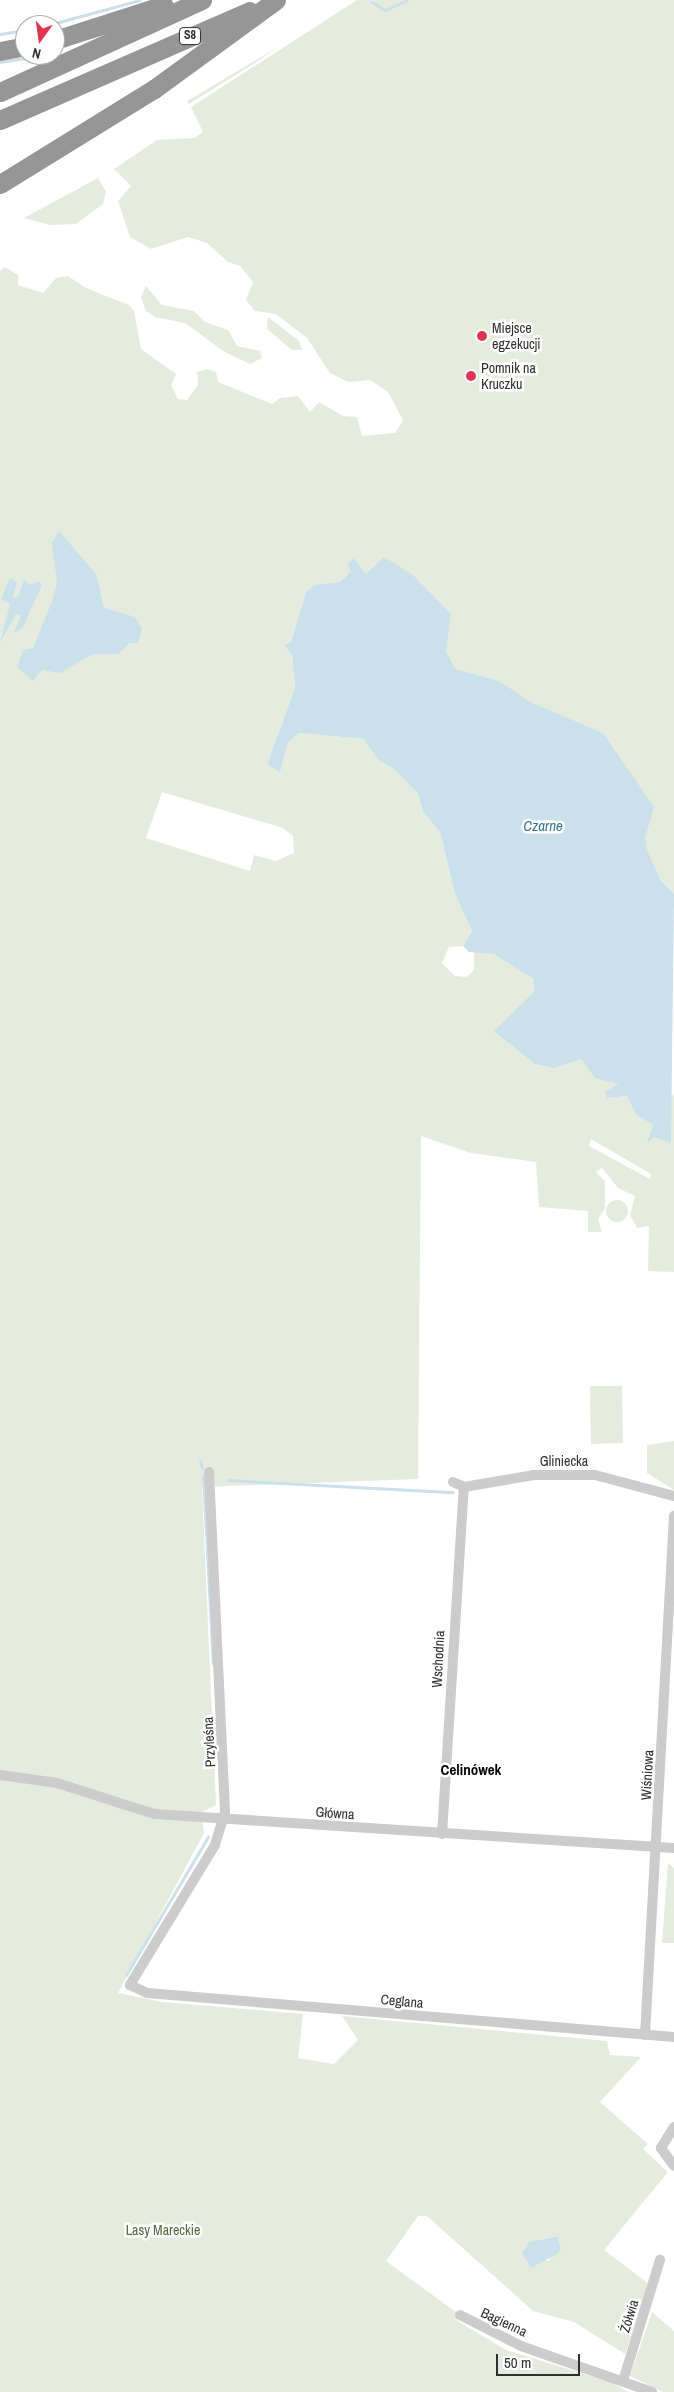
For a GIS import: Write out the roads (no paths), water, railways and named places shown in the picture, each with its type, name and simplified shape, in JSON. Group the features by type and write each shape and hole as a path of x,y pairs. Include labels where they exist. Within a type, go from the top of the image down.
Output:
{"highway":[{"path":"65,38 97,30 176,0"},
{"name":"S8","path":"0,92 202,0"},
{"path":"0,184 154,89 276,0"},
{"name":"S8","path":"0,120 276,0"},
{"path":"0,51 15,48"}],"street":[{"name":"Przyleśna","path":"130,1985 215,1845 222,1820 225,1800 209,1472"},
{"name":"Gliniecka","path":"464,1487 534,1475 594,1475 674,1496"},
{"path":"453,1482 464,1487"},
{"name":"Wschodnia","path":"442,1834 464,1487"},
{"name":"Wiśniowa","path":"645,2035 674,1516"},
{"name":"Główna","path":"0,1775 57,1783 138,1811 222,1820 674,1848"},
{"name":"Ceglana","path":"130,1985 147,1993 674,2037"},
{"path":"674,2127 661,2145 661,2152 674,2166"},
{"name":"Żółwia","path":"623,2381 660,2260"},
{"name":"Bagienna","path":"460,2315 521,2346 652,2392"}],"water":[{"path":"59,531 96,574 104,608 135,617 142,628 138,643 130,643 118,654 93,654 60,673 42,670 33,681 17,667 23,650 33,648 53,599 57,583 52,543"},
{"name":"Czarne","path":"384,557 413,575 451,614 446,652 455,669 499,681 532,703 603,733 654,807 645,838 647,850 660,880 674,894 671,1143 654,1137 647,1143 653,1125 636,1115 627,1096 607,1098 605,1092 618,1084 595,1078 581,1059 554,1068 535,1064 494,1031 534,992 534,979 494,954 469,952 463,946 472,931 455,894 440,832 423,812 418,794 394,769 378,760 364,739 299,733 288,742 280,773 267,764 295,688 292,655 284,645 291,642 306,592 315,585 340,582 351,571 348,565 354,558 366,574"},
{"path":"10,578 17,582 13,598 18,597 24,579 30,585 39,581 42,585 23,627 13,634 21,616 16,614 0,643 10,604 1,599"},
{"path":"557,2236 561,2249 557,2254 531,2268 522,2253 529,2242"}],"waterway":[{"path":"65,20 140,0"},
{"path":"372,2 385,10 407,0"},
{"path":"0,34 15,32"},
{"path":"0,62 15,60"},
{"path":"200,1460 202,1468"},
{"path":"203,1476 213,1664"},
{"path":"228,1480 453,1492"},
{"path":"215,1719 217,1758"},
{"path":"126,1975 208,1837"}],"place":[{"name":"Miejsce egzekucji","path":"482,336"},
{"name":"Pomnik na Kruczku","path":"471,376"}],"district":[{"name":"Celinówek","path":"471,1770"}],"park label":[{"name":"Lasy Mareckie","path":"163,2230"}]}
